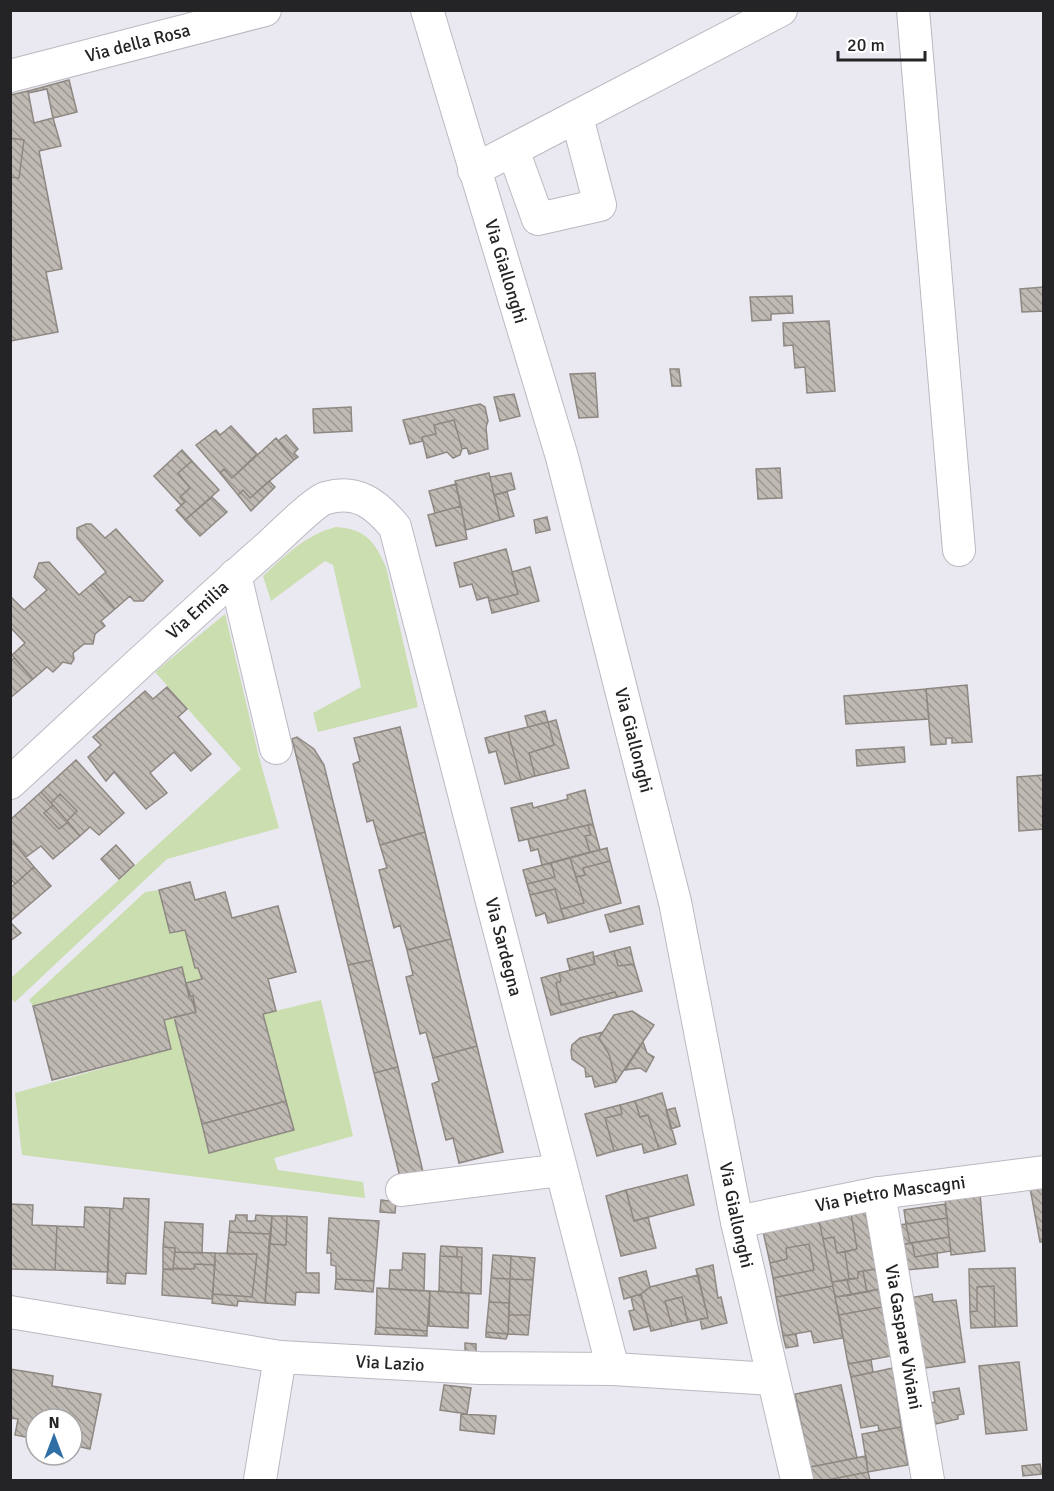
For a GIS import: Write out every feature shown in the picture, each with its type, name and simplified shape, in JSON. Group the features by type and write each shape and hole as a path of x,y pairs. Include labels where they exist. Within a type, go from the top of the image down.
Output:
{"street":[{"name":"Via della Rosa","path":"10,76 265,10"},
{"name":"Via Giallonghi","path":"427,10 562,457 675,902 737,1222 797,1480"},
{"path":"474,170 781,10"},
{"path":"913,10 959,550"},
{"path":"513,150 538,219 600,205 576,117"},
{"name":"Via Emilia","path":"10,783 235,575 323,498 346,495 365,498 382,510 395,527"},
{"name":"Via Sardegna","path":"395,527 613,1369"},
{"path":"235,575 276,748"},
{"path":"402,1190 561,1170"},
{"name":"Via Pietro Mascagni","path":"737,1222 879,1193 1044,1172"},
{"name":"Via Gaspare Viviani","path":"879,1193 928,1480"},
{"name":"Via Lazio","path":"10,1312 280,1357 479,1368 613,1369 773,1379"},
{"path":"260,1480 280,1357"}],"green space":[{"path":"336,527 355,530 368,538 386,567 418,707 318,732 313,713 361,687 333,565 325,561 271,601 263,576 305,540"},
{"path":"225,614 259,757 279,828 167,859 15,1002 11,999 11,978 241,769 155,672"},
{"path":"159,890 170,933 185,930 195,968 198,968 202,979 186,983 181,967 33,1006 29,1000 145,892"},
{"path":"321,1000 353,1136 274,1158 278,1170 363,1182 365,1198 22,1155 15,1093 171,1049 164,1020 174,1017 209,1152 293,1130 263,1014"}],"building":[{"path":"69,80 77,112 53,118 47,89 28,93 28,91"},
{"path":"28,91 34,123 53,118 61,146 39,151 62,269 46,272 58,332 10,341 10,177 19,178 24,140 10,138 10,95"},
{"path":"10,138 24,140 19,178 10,177"},
{"path":"1044,287 1044,311 1022,312 1020,289"},
{"path":"792,296 793,313 771,314 771,320 752,321 750,297"},
{"path":"829,321 835,391 807,393 805,367 795,368 793,345 784,346 783,323"},
{"path":"670,369 679,369 681,386 672,386"},
{"path":"595,373 598,417 579,418 570,374"},
{"path":"514,394 520,416 500,421 494,397"},
{"path":"480,404 485,407 488,421 486,427 488,449 469,454 467,448 462,449 454,420 434,425 436,434 422,437 423,441 410,444 403,420"},
{"path":"351,407 352,431 314,433 313,409"},
{"path":"454,420 462,449 460,455 453,458 447,452 427,458 422,437 436,434 434,425"},
{"path":"231,426 257,454 232,478 224,469 220,473 196,445 216,430 220,435"},
{"path":"286,435 298,449 294,453 298,457 294,460 278,441"},
{"path":"276,438 294,460 250,498 243,490 238,495 220,473 224,469 232,478"},
{"path":"182,450 192,461 178,473 190,488 180,497 185,502 181,505 154,476"},
{"path":"192,461 219,490 185,520 176,510 185,502 180,497 190,488 178,473"},
{"path":"780,468 782,498 758,499 756,469"},
{"path":"489,473 500,520 466,530 455,481"},
{"path":"511,473 515,489 494,495 490,477"},
{"path":"269,481 275,487 251,511 238,495 243,490 250,498"},
{"path":"456,484 461,506 435,513 429,491"},
{"path":"507,492 514,516 500,520 494,495"},
{"path":"212,497 227,512 200,536 185,520"},
{"path":"461,506 467,539 436,546 428,515"},
{"path":"547,517 550,530 536,533 534,520"},
{"path":"91,524 105,538 116,529 163,581 143,601 134,601 130,596 115,609 93,583 106,572 77,538 77,528"},
{"path":"506,549 518,594 489,601 488,597 477,600 472,584 460,587 454,563"},
{"path":"49,562 79,595 93,583 115,609 101,621 105,626 95,634 93,644 84,644 73,653 74,659 71,664 63,662 53,672 47,667 33,679 12,655 25,643 10,627 10,596 24,610 47,590 34,577 39,563"},
{"path":"530,567 539,601 492,613 489,601 518,594 512,572"},
{"path":"14,658 33,679 10,698 10,661"},
{"path":"967,685 972,742 952,743 952,738 946,738 946,744 931,745 926,689"},
{"path":"167,687 187,709 178,717 211,754 191,771 174,752 150,773 167,793 146,809 114,772 106,781 88,757 101,745 93,737 145,691 153,699"},
{"path":"926,689 929,719 846,724 844,696"},
{"path":"545,711 548,722 528,727 525,716"},
{"path":"556,720 569,768 535,776 529,753 554,745 548,722"},
{"path":"548,722 554,745 529,753 535,776 521,780 508,732"},
{"path":"400,727 425,832 380,845 373,820 367,822 353,764 360,761 354,738"},
{"path":"508,732 521,780 505,784 496,751 489,753 485,738"},
{"path":"297,737 314,749 324,765 372,960 348,965 292,739"},
{"path":"904,747 905,762 857,766 856,750"},
{"path":"76,760 124,813 99,835 90,827 80,836 67,821 77,811 60,794 51,803 41,792"},
{"path":"1044,775 1044,829 1019,831 1017,777"},
{"path":"585,790 593,824 519,841 511,808 532,803 533,808 568,799 567,795"},
{"path":"41,792 53,805 44,813 59,829 68,822 80,836 53,859 41,846 26,857 10,839 10,820"},
{"path":"60,794 77,811 67,821 51,803"},
{"path":"53,805 68,822 59,829 44,813"},
{"path":"593,824 600,850 590,852 585,836 591,835 588,825"},
{"path":"588,825 591,835 585,836 590,852 542,865 538,849 531,851 528,839"},
{"path":"425,832 451,939 407,950 400,925 394,928 379,870 387,868 380,845"},
{"path":"14,843 34,867 15,884 10,878 10,846"},
{"path":"116,845 134,865 119,879 101,859"},
{"path":"607,848 610,861 583,868 585,875 576,877 570,858"},
{"path":"570,858 584,903 561,909 555,889 530,895 527,884 555,877 551,863"},
{"path":"610,861 621,903 564,919 561,909 584,903 576,877 585,875 583,868"},
{"path":"551,863 555,877 527,884 523,870"},
{"path":"34,867 51,886 10,921 10,888"},
{"path":"190,882 195,900 225,892 232,918 278,906 296,972 268,979 276,1011 263,1014 286,1101 202,1124 174,1017 196,1012 186,983 202,979 198,968 195,968 185,930 170,933 159,890"},
{"path":"555,889 564,919 548,923 545,913 536,916 530,895"},
{"path":"639,906 643,924 610,932 605,915"},
{"path":"10,922 21,933 10,941"},
{"path":"451,939 477,1046 433,1058 426,1032 420,1034 406,977 413,975 407,950"},
{"path":"630,947 634,964 618,966 614,951"},
{"path":"614,951 618,966 634,964 642,991 617,997 615,992 561,1005 556,983 561,981 559,973 595,964 593,957"},
{"path":"593,952 595,964 570,970 567,959"},
{"path":"372,960 398,1067 374,1073 348,965"},
{"path":"182,967 189,997 193,996 196,1012 164,1020 171,1049 52,1080 33,1006"},
{"path":"559,973 561,981 556,983 561,1005 615,992 617,997 551,1015 541,978"},
{"path":"632,1011 654,1025 616,1082 609,1054 599,1038 614,1015"},
{"path":"603,1032 599,1038 609,1054 616,1082 595,1087 592,1076 586,1077 585,1068 572,1059 571,1051 572,1045 580,1038"},
{"path":"643,1042 647,1053 654,1057 646,1072 640,1068 625,1070"},
{"path":"477,1046 503,1152 459,1163 453,1138 446,1140 432,1084 439,1081 433,1058"},
{"path":"398,1067 423,1172 400,1177 374,1073"},
{"path":"662,1093 676,1144 659,1149 648,1115 640,1117 635,1101"},
{"path":"286,1101 294,1130 209,1153 202,1124"},
{"path":"635,1101 640,1117 648,1115 659,1149 644,1153 642,1144 614,1151 605,1118 622,1114 620,1105"},
{"path":"620,1105 622,1114 605,1118 614,1151 597,1156 585,1114"},
{"path":"675,1108 680,1126 671,1129 666,1110"},
{"path":"687,1175 694,1205 634,1221 626,1190"},
{"path":"1044,1187 1044,1242 1040,1242 1030,1188"},
{"path":"626,1190 634,1221 648,1217 656,1248 621,1256 606,1196"},
{"path":"980,1194 985,1251 951,1255 945,1198"},
{"path":"124,1198 149,1199 146,1274 126,1273 125,1284 107,1283 110,1208 123,1209"},
{"path":"381,1200 396,1202 395,1213 380,1212"},
{"path":"10,1204 33,1205 32,1225 57,1226 55,1270 10,1269"},
{"path":"945,1204 947,1218 906,1224 904,1210"},
{"path":"85,1207 110,1208 108,1272 55,1270 57,1226 84,1227"},
{"path":"865,1210 876,1269 858,1272 858,1278 849,1279 845,1252 857,1249 851,1213"},
{"path":"851,1213 857,1249 837,1253 834,1237 823,1239 819,1220"},
{"path":"236,1215 247,1215 247,1221 255,1221 256,1215 272,1216 271,1234 229,1232 230,1221 235,1221"},
{"path":"272,1216 287,1216 286,1245 269,1244"},
{"path":"287,1216 307,1217 306,1273 319,1273 319,1293 296,1292 295,1305 265,1303 269,1244 286,1245"},
{"path":"329,1218 379,1221 374,1281 336,1279 336,1266 331,1265 331,1253 327,1253"},
{"path":"947,1218 949,1237 910,1243 906,1224"},
{"path":"819,1220 833,1286 776,1297 773,1278 814,1270 809,1244 786,1248 787,1259 770,1263 763,1231"},
{"path":"165,1222 203,1224 202,1253 175,1252 175,1248 163,1247"},
{"path":"906,1224 910,1243 901,1245 898,1225"},
{"path":"229,1232 271,1234 265,1303 238,1301 237,1306 212,1303 213,1294 252,1297 257,1254 227,1254"},
{"path":"834,1237 837,1253 845,1252 849,1279 832,1282 823,1239"},
{"path":"949,1237 951,1251 915,1257 912,1243"},
{"path":"912,1243 915,1257 937,1253 938,1267 906,1270 901,1245"},
{"path":"809,1244 814,1270 773,1278 770,1263 787,1259 786,1248"},
{"path":"441,1246 457,1247 457,1257 440,1256"},
{"path":"163,1247 175,1248 173,1270 163,1269"},
{"path":"457,1247 482,1248 481,1294 461,1293 462,1257 457,1257"},
{"path":"175,1252 215,1253 215,1265 195,1264 194,1269 173,1268"},
{"path":"215,1253 257,1254 252,1297 213,1294"},
{"path":"403,1253 425,1254 424,1291 389,1289 390,1270 402,1270"},
{"path":"493,1255 511,1256 510,1279 491,1278"},
{"path":"440,1256 462,1257 461,1293 439,1291"},
{"path":"511,1256 535,1258 533,1280 510,1279"},
{"path":"195,1264 215,1265 212,1299 162,1295 163,1269 194,1269"},
{"path":"713,1265 718,1298 721,1297 727,1323 702,1329 700,1319 708,1318 696,1269"},
{"path":"1015,1268 1017,1326 995,1327 994,1286 977,1287 977,1311 970,1312 969,1269"},
{"path":"876,1269 879,1289 867,1292 863,1271"},
{"path":"646,1271 650,1287 641,1294 624,1299 619,1278"},
{"path":"863,1271 867,1292 851,1295 847,1280 858,1278 858,1272"},
{"path":"698,1275 708,1318 688,1322 682,1297 665,1301 672,1326 651,1331 641,1294 650,1287"},
{"path":"491,1278 510,1279 509,1303 489,1302"},
{"path":"336,1279 374,1281 373,1292 335,1289"},
{"path":"510,1279 533,1280 530,1315 509,1315"},
{"path":"847,1280 851,1295 835,1297 832,1282"},
{"path":"833,1286 843,1338 814,1343 811,1331 783,1336 776,1297"},
{"path":"994,1286 995,1327 971,1328 970,1312 977,1311 977,1287"},
{"path":"377,1288 430,1291 427,1331 376,1327"},
{"path":"879,1289 882,1307 839,1315 835,1297"},
{"path":"430,1291 469,1293 468,1328 429,1326"},
{"path":"641,1294 650,1326 634,1330 629,1311 634,1310 631,1297"},
{"path":"932,1294 933,1302 956,1300 965,1362 919,1369 909,1298"},
{"path":"682,1297 688,1322 672,1326 665,1301"},
{"path":"489,1302 509,1303 508,1334 486,1332"},
{"path":"882,1307 891,1356 848,1364 839,1315"},
{"path":"509,1315 530,1315 528,1335 508,1334"},
{"path":"376,1327 427,1331 427,1336 375,1334"},
{"path":"486,1332 508,1334 506,1339 486,1337"},
{"path":"796,1334 798,1346 786,1348 783,1336"},
{"path":"465,1343 476,1344 476,1352 465,1352"},
{"path":"871,1360 873,1372 851,1377 848,1364"},
{"path":"1019,1362 1027,1430 986,1434 979,1366"},
{"path":"893,1368 901,1427 879,1431 878,1425 861,1428 851,1377"},
{"path":"10,1369 53,1376 52,1386 101,1394 90,1449 84,1448 84,1407 24,1407 24,1437 15,1435 18,1419 10,1418"},
{"path":"444,1385 471,1388 467,1414 440,1410"},
{"path":"841,1385 857,1458 810,1467 795,1394"},
{"path":"959,1388 964,1414 958,1415 958,1419 935,1424 931,1403 935,1402 933,1392"},
{"path":"461,1414 496,1416 494,1434 460,1430"},
{"path":"901,1427 908,1465 868,1472 862,1434"},
{"path":"866,1456 868,1472 827,1480 813,1480 810,1467"},
{"path":"1040,1464 1042,1474 1023,1476 1022,1466"},
{"path":"868,1472 870,1480 827,1480"}]}
